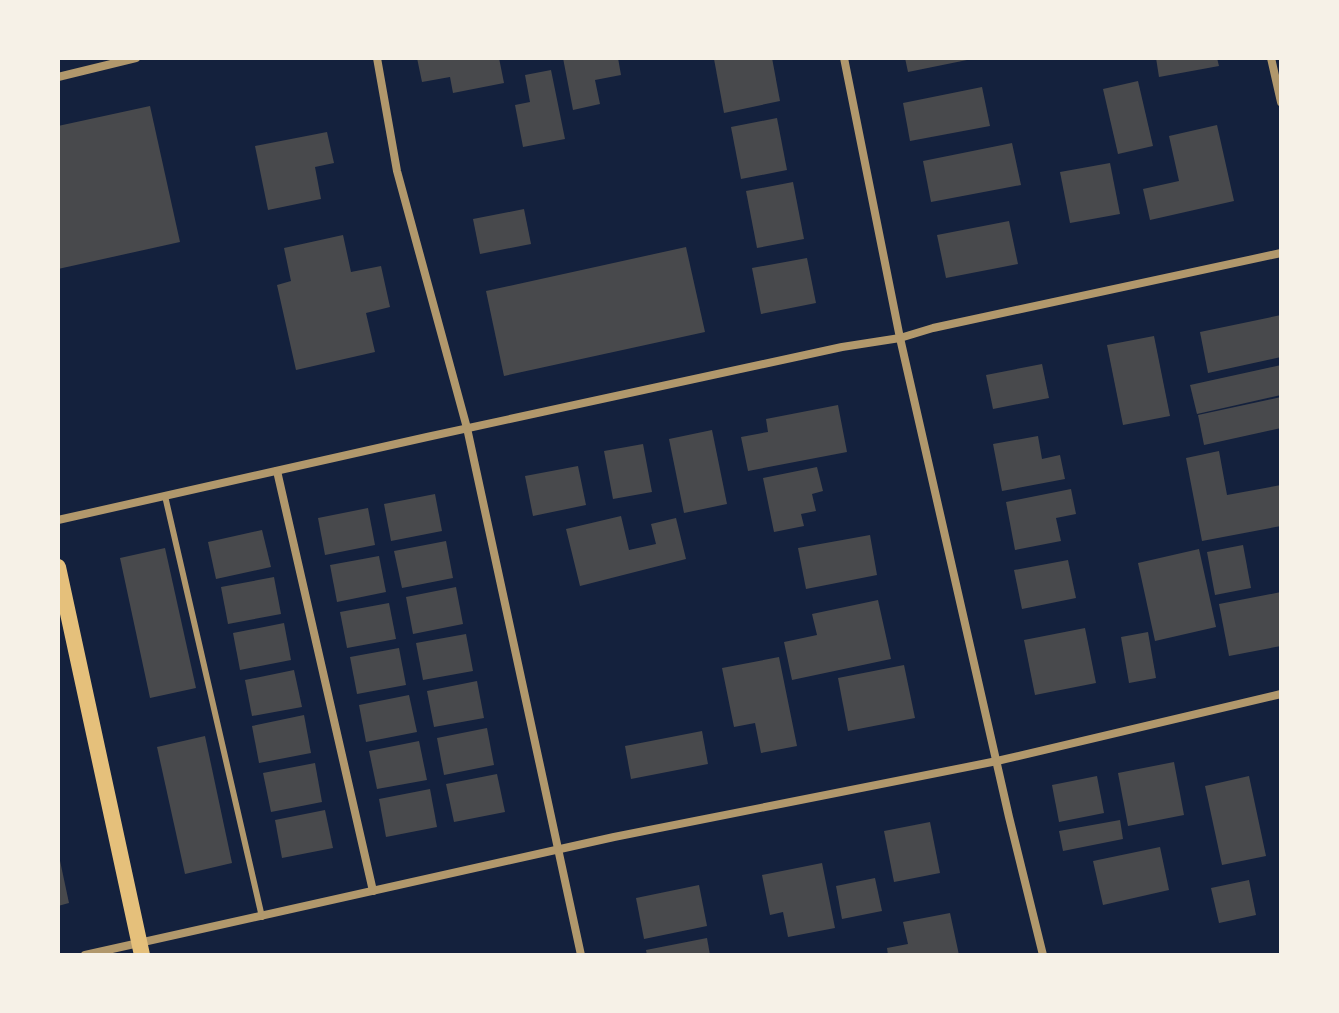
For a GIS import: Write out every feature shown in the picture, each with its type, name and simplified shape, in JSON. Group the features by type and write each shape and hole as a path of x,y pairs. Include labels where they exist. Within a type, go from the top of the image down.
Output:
{"main road":[{"path":"58,567 141,949"}],"street":[{"path":"58,77 136,58"},
{"path":"377,58 397,171 467,428 581,955"},
{"path":"844,58 900,338 1043,955"},
{"path":"1271,58 1281,102"},
{"path":"58,520 467,428 842,347 900,338 933,328 1281,253"},
{"path":"277,471 373,891"},
{"path":"85,955 141,949 373,891 557,850 997,761 1281,694"}],"lane":[{"path":"165,496 262,917"}],"building":[{"path":"417,58 499,58 504,83 453,93 450,77 422,82"},
{"path":"563,58 618,58 621,75 595,80 600,104 573,110"},
{"path":"772,58 780,101 724,113 714,59"},
{"path":"905,58 972,58 972,59 908,72"},
{"path":"1156,58 1217,58 1219,66 1159,77"},
{"path":"551,70 565,139 523,147 515,105 530,102 525,75"},
{"path":"1138,81 1153,146 1118,154 1103,89"},
{"path":"982,87 990,126 910,141 903,103"},
{"path":"150,106 180,242 58,269 58,126"},
{"path":"777,118 787,170 741,179 731,127"},
{"path":"1217,125 1234,201 1150,220 1143,189 1179,181 1169,136"},
{"path":"327,132 334,163 315,167 321,199 268,210 255,146"},
{"path":"1012,143 1021,185 931,202 923,161"},
{"path":"1110,163 1120,214 1070,223 1060,172"},
{"path":"793,182 804,239 757,248 746,191"},
{"path":"524,209 531,244 480,254 473,219"},
{"path":"1009,221 1018,264 946,278 937,235"},
{"path":"343,235 351,272 381,266 390,307 366,313 375,352 296,370 277,285 291,281 284,248"},
{"path":"686,247 705,332 504,376 486,291"},
{"path":"807,258 816,303 761,314 752,268"},
{"path":"1281,315 1281,357 1208,373 1200,332"},
{"path":"1154,336 1170,416 1123,425 1107,345"},
{"path":"1042,364 1049,398 993,409 986,375"},
{"path":"1281,365 1281,395 1197,414 1190,385"},
{"path":"1281,397 1281,428 1204,445 1198,415"},
{"path":"838,405 847,452 748,471 741,437 768,432 766,419"},
{"path":"712,430 727,504 684,513 669,439"},
{"path":"1038,436 1042,459 1060,455 1065,479 1002,491 993,444"},
{"path":"643,444 652,492 613,499 604,451"},
{"path":"1219,451 1227,495 1281,485 1281,526 1202,541 1186,458"},
{"path":"578,466 586,505 533,516 525,476"},
{"path":"817,467 823,491 812,494 816,511 801,514 804,526 774,532 763,478"},
{"path":"1071,489 1076,514 1056,518 1061,541 1015,550 1006,502"},
{"path":"435,494 442,531 391,541 384,504"},
{"path":"368,508 375,545 325,555 318,518"},
{"path":"621,516 629,550 656,544 651,524 676,518 686,559 580,586 566,529"},
{"path":"262,530 271,567 216,579 208,542"},
{"path":"870,535 877,575 806,589 798,548"},
{"path":"446,541 453,578 402,588 394,551"},
{"path":"1243,545 1251,588 1215,595 1207,552"},
{"path":"165,548 196,688 150,698 120,558"},
{"path":"1199,549 1216,627 1155,641 1138,563"},
{"path":"379,556 386,592 337,602 330,565"},
{"path":"1068,560 1076,598 1022,609 1014,570"},
{"path":"274,577 281,614 228,624 221,587"},
{"path":"456,587 463,624 413,634 406,597"},
{"path":"1281,592 1281,646 1229,656 1219,604"},
{"path":"878,600 891,659 792,680 784,642 817,635 812,614"},
{"path":"389,603 396,639 347,648 340,612"},
{"path":"284,623 291,660 240,670 233,633"},
{"path":"1085,628 1096,683 1035,695 1024,640"},
{"path":"1148,632 1156,678 1129,683 1121,637"},
{"path":"466,634 473,671 423,680 416,643"},
{"path":"399,648 406,685 357,694 350,657"},
{"path":"779,657 797,746 761,753 755,723 734,727 722,668"},
{"path":"904,665 915,718 848,731 838,678"},
{"path":"294,670 302,707 252,716 245,680"},
{"path":"477,681 484,718 434,727 427,691"},
{"path":"409,695 417,732 366,742 359,705"},
{"path":"304,715 311,753 259,763 252,726"},
{"path":"487,728 494,765 444,775 437,738"},
{"path":"702,731 708,764 631,779 625,746"},
{"path":"205,736 232,863 185,874 157,747"},
{"path":"419,741 427,780 377,789 369,751"},
{"path":"1174,762 1184,815 1128,826 1118,773"},
{"path":"315,763 322,802 271,812 263,773"},
{"path":"497,774 505,812 454,822 446,784"},
{"path":"1097,776 1104,813 1059,822 1052,785"},
{"path":"1249,776 1266,856 1222,865 1205,786"},
{"path":"430,789 437,827 386,837 379,799"},
{"path":"325,810 333,848 282,858 275,820"},
{"path":"1120,820 1123,839 1063,851 1059,831"},
{"path":"930,822 940,873 894,882 884,831"},
{"path":"1160,847 1169,890 1103,905 1093,861"},
{"path":"58,857 69,903 58,906"},
{"path":"822,863 835,928 788,937 783,912 770,915 762,875"},
{"path":"875,878 882,911 842,919 836,886"},
{"path":"1249,880 1256,915 1219,923 1211,888"},
{"path":"699,885 707,926 644,939 636,898"},
{"path":"950,913 959,955 888,955 887,948 908,944 903,922"},
{"path":"707,938 710,955 647,955 646,950"}]}
